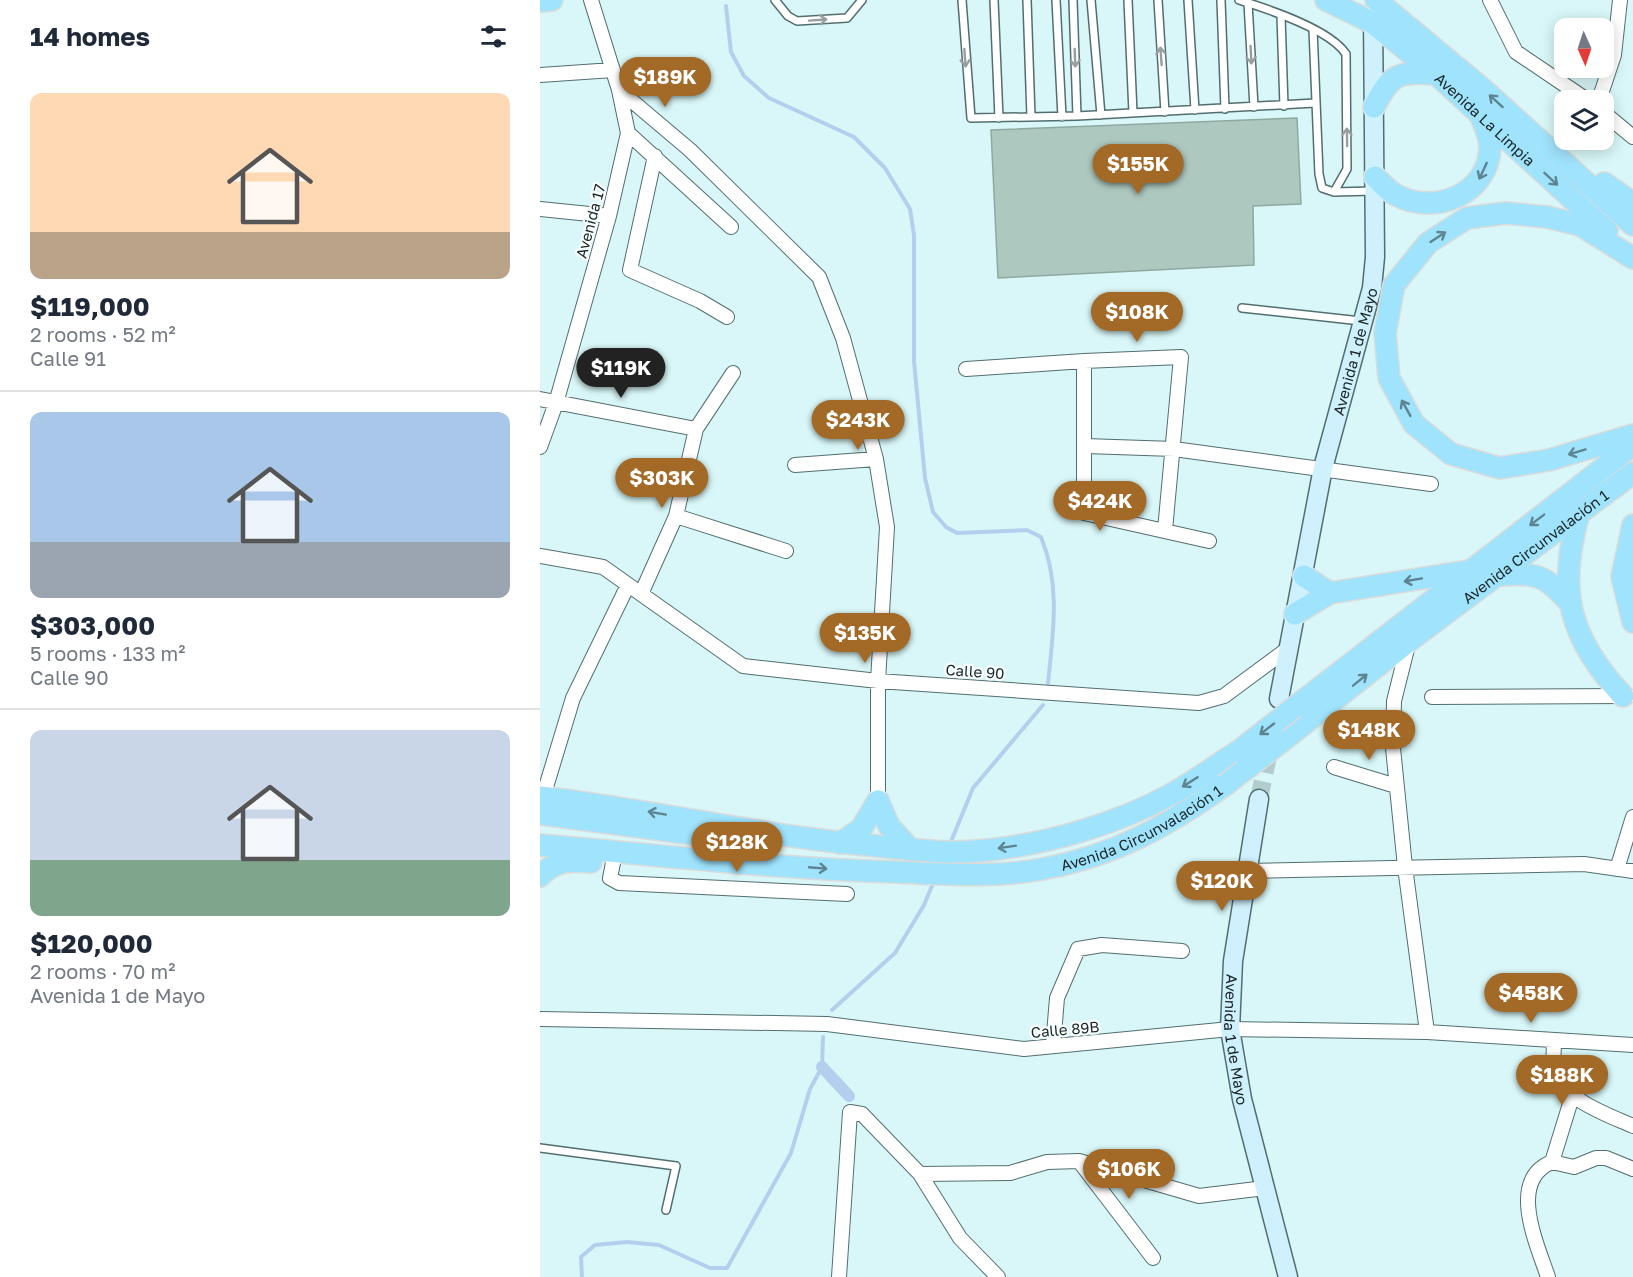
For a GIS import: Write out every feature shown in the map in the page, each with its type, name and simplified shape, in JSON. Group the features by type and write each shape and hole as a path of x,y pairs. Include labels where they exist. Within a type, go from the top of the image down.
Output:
{"main road":[{"path":"540,1 552,0"},
{"name":"Avenida La Limpia","path":"1326,0 1373,23 1436,74 1633,256"},
{"name":"Avenida La Limpia","path":"1375,0 1529,130 1633,225"},
{"path":"1374,107 1387,83 1406,72 1436,74"},
{"path":"1375,184 1396,195 1421,202 1446,201 1470,191 1486,171 1490,146 1481,115"},
{"path":"1529,130 1633,203"},
{"path":"1633,256 1580,225 1547,217 1506,213 1467,218 1428,243 1394,285 1384,333 1389,378 1404,406 1414,424 1451,454 1500,468 1550,460 1633,435"},
{"name":"Avenida Circunvalación 1","path":"874,846 947,852 988,850 1101,824 1171,794 1239,751 1287,703 1471,570 1633,445"},
{"name":"Avenida Circunvalación 1","path":"759,863 844,871 998,875 1043,869 1137,841 1165,826 1225,785 1409,641 1578,517 1633,473"},
{"path":"1578,517 1570,548 1570,603 1585,649 1599,670 1628,696"},
{"path":"1633,525 1622,577 1633,622"},
{"path":"1295,614 1330,592 1471,570"},
{"path":"1499,575 1526,574 1547,579 1570,603"},
{"path":"1304,576 1330,592"},
{"path":"840,843 861,829 878,801"},
{"path":"878,801 890,826 911,850"},
{"path":"541,810 874,846"},
{"path":"541,810 799,849 874,846"},
{"path":"541,810 666,843 759,863"},
{"path":"540,845 759,863"},
{"path":"540,876 548,867 567,860 613,863 759,863"}],"street":[{"name":"Avenida 17","path":"540,447 556,403 609,216 628,133 619,90 591,0"},
{"name":"Avenida 1 de Mayo","path":"1287,703 1289,648 1323,468 1372,288 1376,257 1373,23 1375,0"},
{"path":"1490,0 1516,52 1572,90"},
{"path":"1602,90 1614,55 1620,0"},
{"path":"540,75 613,70"},
{"path":"619,90 690,150 819,277 843,338 876,459 887,527 878,681 878,801"},
{"path":"1614,122 1633,138"},
{"path":"628,133 731,226"},
{"path":"655,156 630,270 700,301 727,317"},
{"path":"540,209 609,216"},
{"path":"966,369 1181,357 1165,530"},
{"path":"1084,361 1084,513 1209,541"},
{"path":"641,594 676,516 696,429 733,373"},
{"path":"540,399 696,429"},
{"path":"1085,446 1174,449 1431,484"},
{"path":"795,465 876,459"},
{"path":"676,516 786,551"},
{"name":"Calle 90","path":"540,556 603,567 743,666 878,681 1199,703 1224,696 1289,648"},
{"path":"541,810 573,698 628,585"},
{"path":"1409,641 1394,701 1393,748 1405,867 1427,1032"},
{"path":"1432,697 1628,696"},
{"path":"1334,767 1396,786"},
{"name":"Avenida 1 de Mayo","path":"1259,799 1233,961 1230,1029 1242,1099 1288,1277"},
{"path":"1617,868 1633,817"},
{"path":"613,863 610,878 619,883 848,894"},
{"path":"1246,871 1584,864 1633,871"},
{"path":"1053,1046 1057,998 1078,949 1113,945 1182,951"},
{"name":"Calle 89B","path":"540,1019 827,1024 1024,1049 1230,1029 1427,1032 1633,1045"},
{"path":"1554,1041 1555,1071 1564,1087 1633,1126"},
{"path":"1552,1162 1573,1094"},
{"path":"839,1277 850,1112 862,1114 920,1174 960,1238 998,1277"},
{"path":"1548,1277 1530,1222 1529,1197 1534,1173 1540,1167 1552,1162 1574,1167 1596,1158 1606,1158 1633,1169"},
{"path":"920,1174 1010,1173 1047,1162 1079,1161 1199,1196 1265,1188"},
{"path":"1079,1161 1153,1258"}],"lane":[{"path":"775,0 788,16 797,21 847,18 862,0"},
{"path":"962,0 969,113 971,118 977,120 1316,103"},
{"path":"994,0 999,118"},
{"path":"1027,0 1031,117"},
{"path":"1056,0 1062,117"},
{"path":"1073,0 1077,116"},
{"path":"1091,0 1101,115"},
{"path":"1128,0 1133,113"},
{"path":"1158,0 1165,112"},
{"path":"1188,0 1195,110"},
{"path":"1221,0 1225,109"},
{"path":"1239,0 1313,29 1340,45 1346,54 1347,169 1335,192"},
{"path":"1248,3 1254,107"},
{"path":"1281,16 1284,106"},
{"path":"1313,29 1322,188 1335,192 1375,184"},
{"path":"1242,308 1326,315 1363,322"},
{"path":"540,1148 676,1166 666,1210"}],"building":[{"path":"1297,118 1301,204 1253,206 1254,265 998,278 991,130"}],"waterway":[{"path":"726,6 731,52 744,76 769,98 854,137 885,168 910,209 914,235 914,361 925,478 933,512 946,527 957,533 1027,530 1041,537 1051,573 1054,609 1048,683"},
{"path":"950,844 973,788 1043,705"},
{"path":"832,1010 895,953 924,905 934,881"},
{"path":"582,1277 581,1257 595,1245 627,1242 659,1245 710,1268 727,1268 791,1153 810,1089 822,1067 823,1037"},
{"path":"822,1067 849,1096"}],"tunnel":[{"path":"1259,799 1271,742"}]}
